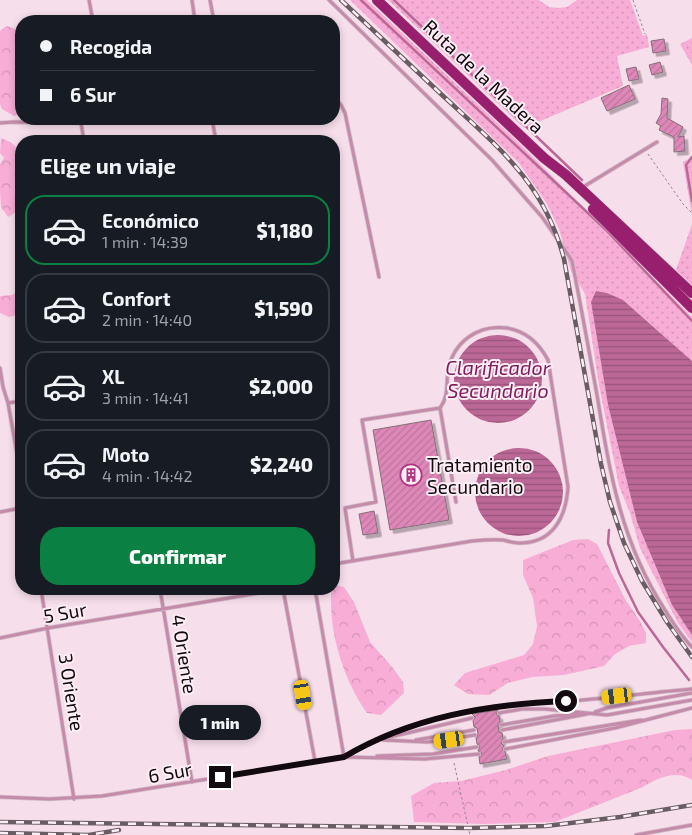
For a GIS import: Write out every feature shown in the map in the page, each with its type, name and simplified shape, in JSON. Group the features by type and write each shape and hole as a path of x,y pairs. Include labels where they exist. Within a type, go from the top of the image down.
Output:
{"highway":[{"name":"Ruta de la Madera","path":"377,0 544,158 692,293"},
{"name":"Ruta de la Madera","path":"544,158 692,308"}],"lane":[{"path":"89,0 92,15"},
{"path":"192,0 194,15"},
{"path":"210,0 213,15"},
{"path":"329,0 492,160 542,217 572,261 584,316 613,487 622,519 633,550 649,584 683,638 692,647"},
{"path":"340,104 345,113 379,277"},
{"path":"0,124 15,122"},
{"path":"580,189 657,142"},
{"path":"340,563 487,539 517,543 529,542 543,538 554,529 563,515 567,502 568,487 548,360 531,338 518,330 500,327 481,329 465,339 451,358 447,394 440,408 456,502"},
{"path":"0,368 2,387 8,403 15,442"},
{"path":"8,403 15,402"},
{"path":"353,561 345,508 376,502 362,420 440,408"},
{"path":"0,512 15,509"},
{"name":"3 Oriente","path":"42,595 74,799"},
{"name":"4 Oriente","path":"161,595 192,782"},
{"name":"5 Sur","path":"0,638 48,628 249,595"},
{"path":"284,595 315,761"},
{"path":"316,595 344,757"},
{"path":"344,757 380,740 431,720 487,708 692,688"},
{"path":"502,730 593,713 607,708 692,693"},
{"path":"499,713 534,709 607,715 692,700"},
{"path":"504,742 647,719 692,708"},
{"path":"501,725 554,716 593,713"},
{"path":"380,740 472,718"},
{"path":"505,750 595,733 635,724 647,719"},
{"path":"410,741 474,730"},
{"path":"380,740 438,741 475,735"},
{"path":"344,757 433,754 478,747"},
{"path":"369,757 406,759 479,754"},
{"name":"6 Sur","path":"0,797 74,799 123,793 344,757"},
{"path":"636,835 692,825"}],"path":[{"path":"633,0 646,34"},
{"path":"644,150 683,204 692,213"},
{"path":"453,757 470,835"}],"green space":[{"path":"350,0 367,0 518,142 692,317 692,361 623,300 591,302 608,405 637,522 672,605 692,635 692,642 678,623 640,548 630,513 619,486 599,385 585,294 571,271 559,229 547,204 519,163"},
{"path":"388,0 539,0 549,7 558,8 567,7 577,0 630,0 643,36 647,34 649,47 617,56 623,86 524,128"},
{"path":"7,26 15,29 14,116 2,109 0,104 0,31"},
{"path":"692,38 692,65 680,44"},
{"path":"1,138 15,146 15,213 8,217 1,207 0,164 4,158 0,153"},
{"path":"692,157 692,216 683,162"},
{"path":"692,224 692,285 676,270"},
{"path":"15,293 15,316 9,317 0,313 0,296"},
{"path":"588,539 597,544 625,599 640,621 646,633 646,643 629,646 615,654 604,666 564,675 532,677 508,683 489,695 468,694 454,685 465,673 524,655 533,644 537,626 533,598 523,575 523,560 573,540"},
{"path":"340,586 344,587 354,602 370,642 403,682 404,693 381,715 367,713 345,672 333,627 331,596 340,595"},
{"path":"692,729 692,780 680,775 667,776 555,822 483,824 414,822 411,796 434,783 461,781 506,770 548,756 675,730"}],"water":[{"path":"596,291 607,293 623,300 692,361 692,635 672,605 637,522 608,405 591,302"},
{"name":"Clarificador Secundario","path":"489,335 507,335 523,342 535,354 542,370 542,388 535,404 523,416 507,423 489,423 473,416 461,404 454,388 454,370 461,354 473,342"},
{"name":"Clarificador Secundario","path":"510,448 528,448 544,455 556,467 563,483 563,501 556,517 544,529 528,536 510,536 494,529 482,517 475,501 475,483 482,467 494,455"}],"building":[{"path":"664,39 666,51 653,53 651,41"},
{"path":"660,62 663,72 652,75 649,65"},
{"path":"636,67 639,79 629,81 626,69"},
{"path":"629,85 635,99 607,111 601,98"},
{"path":"662,98 668,99 667,118 683,127 678,137 684,136 685,151 674,152 674,137 659,130 661,126 656,123 661,114"},
{"name":"Tratamiento Secundario","path":"431,420 449,520 390,530 373,430"},
{"path":"374,511 378,533 363,535 359,514"},
{"path":"498,710 496,714 499,716 500,722 498,726 499,732 502,733 503,739 501,743 504,746 502,749 507,759 480,764 479,757 482,753 478,751 480,746 477,744 477,728 474,727 473,721 475,717 472,714"}],"waterway":[{"path":"361,0 606,230 692,321"},
{"path":"394,0 582,180"},
{"path":"692,157 686,165 692,201"},
{"path":"609,530 608,543 619,573 638,612 689,680"}],"railway":[{"path":"341,0 499,149 516,167 544,208 564,259 601,464 610,502 624,543 642,581 667,622 692,657"},
{"path":"0,822 469,828 546,826 620,817 692,805"},
{"path":"0,833 89,835 119,830"}],"place":[{"name":"Tratamiento Secundario","path":"411,475"}],"route":[{"path":"220,777 344,757 414,726 462,712 518,704 566,701"}]}
